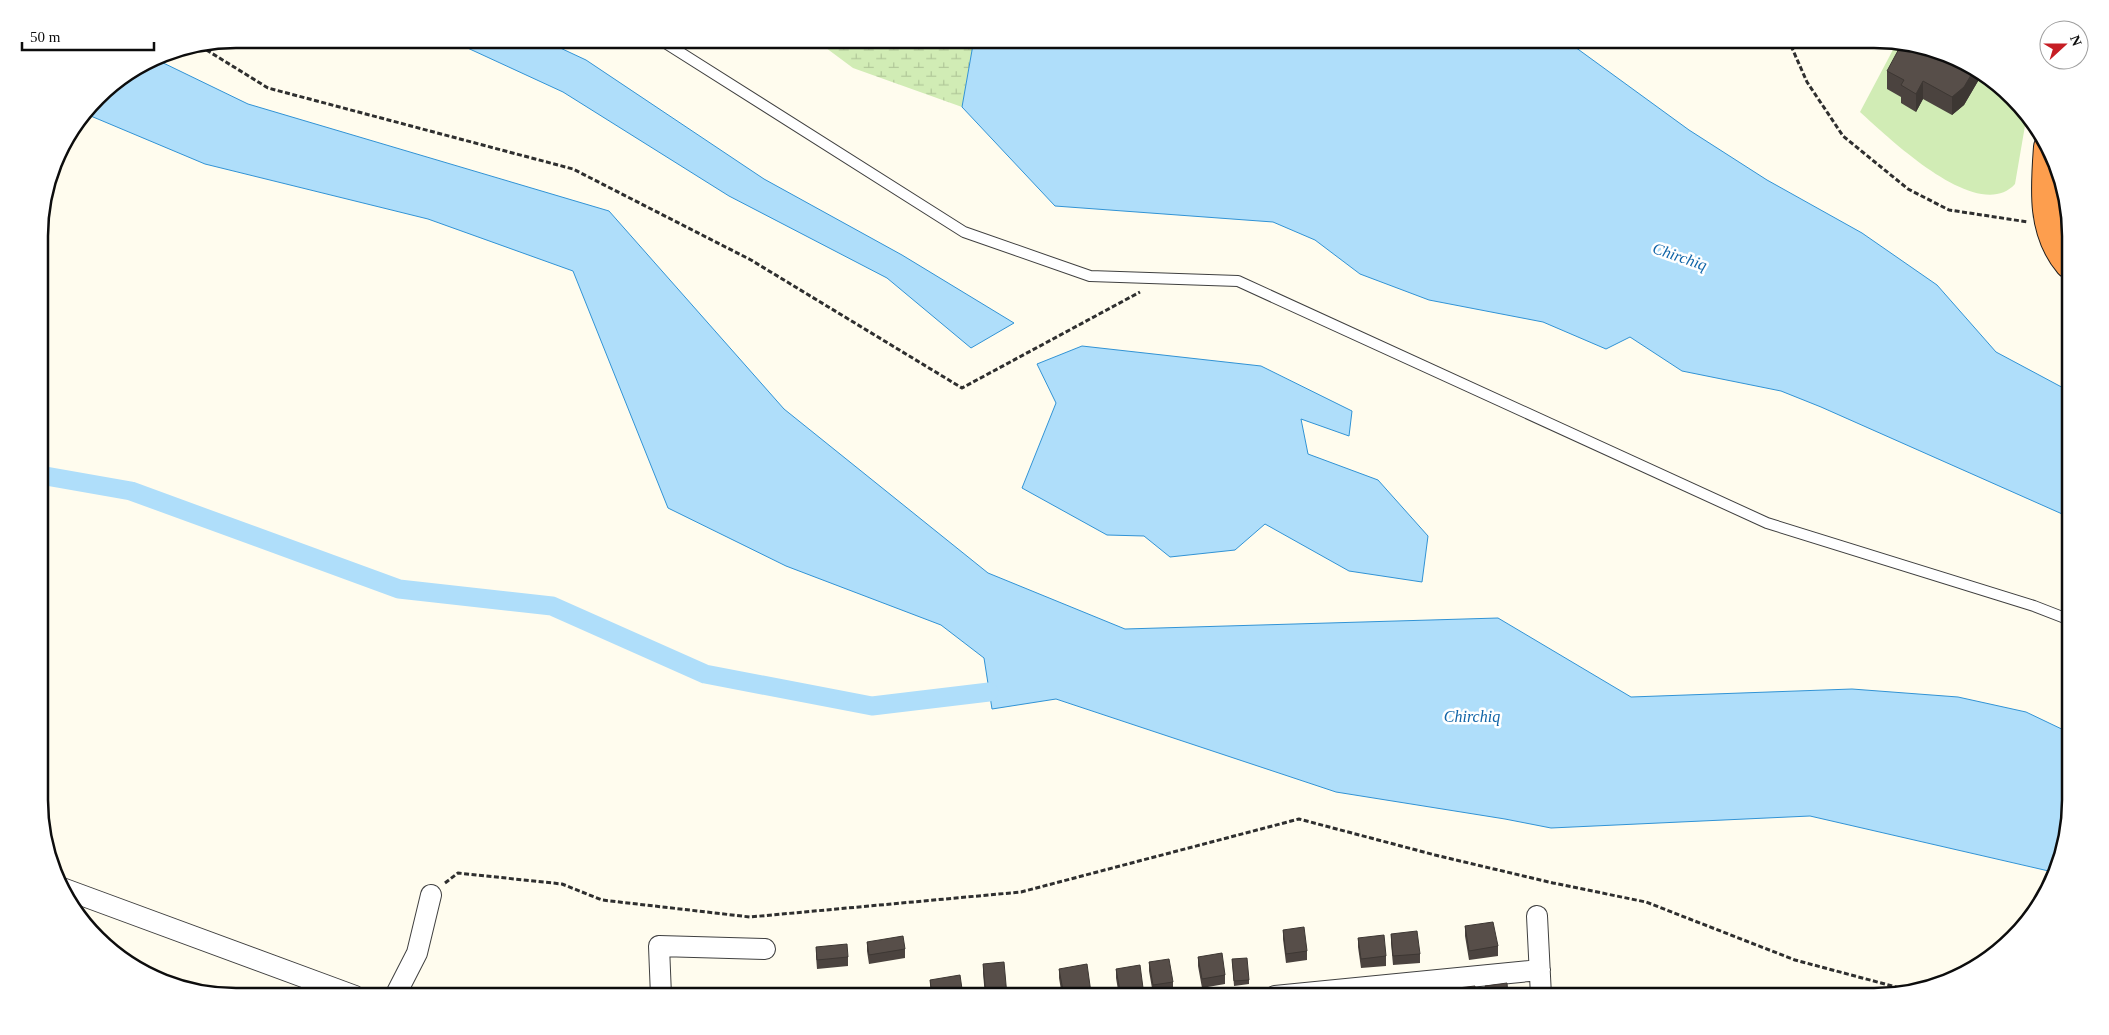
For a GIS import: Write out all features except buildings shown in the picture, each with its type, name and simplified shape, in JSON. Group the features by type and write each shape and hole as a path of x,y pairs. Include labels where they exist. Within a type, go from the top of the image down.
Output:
{"highway":[{"path":"2047,165 2046,194 2048,222 2062,255"}],"street":[{"path":"72,892 333,988"},
{"path":"401,988 417,953 431,895"},
{"path":"1537,916 1541,988"},
{"path":"660,988 659,946 765,950"},
{"path":"1357,988 1540,970"}],"lane":[{"path":"673,48 964,232 1090,276 1238,281 1767,523 2034,606 2062,617"}],"path":[{"path":"1792,48 1808,82 1843,136 1908,189 1949,210 2022,222 2048,222"},
{"path":"206,50 268,88 573,169 751,260 962,388 1165,278"},
{"path":"431,895 458,873 562,884 602,900 750,917 1021,892 1299,819 1525,877 1646,902 1795,960 1894,986"}],"green space":[{"path":"826,48 972,48 962,107 853,68"},
{"path":"1894,49 1934,57 1957,67 1988,86 2025,124 2015,184 1999,194 1979,194 1957,186 1934,173 1912,157 1860,112"}],"water":[{"path":"468,48 560,48 586,60 764,179 902,255 1014,323 971,348 887,278 729,196 563,92"},
{"name":"Chirchiq","path":"972,48 1576,48 1689,130 1767,180 1862,233 1937,285 1996,352 2062,387 2062,514 1781,391 1682,371 1630,337 1606,349 1543,322 1429,300 1360,274 1315,240 1273,222 1055,206 962,107"},
{"name":"Chirchiq","path":"163,63 248,104 609,211 784,409 988,573 1125,629 1498,618 1631,697 1852,689 1958,697 2026,712 2062,729 2062,800 2058,836 2052,860 2047,871 1810,816 1551,828 1336,792 1056,699 992,709 984,658 941,625 786,566 668,508 573,271 428,219 205,164 91,116 121,86 141,73"},
{"path":"1082,346 1261,366 1352,411 1349,436 1301,419 1308,454 1378,480 1428,536 1422,582 1349,571 1265,524 1235,550 1170,557 1144,536 1107,535 1022,488 1056,403 1037,364"}],"waterway":[{"path":"48,476 131,491 399,589 552,606 705,674 872,706 989,692"}]}
